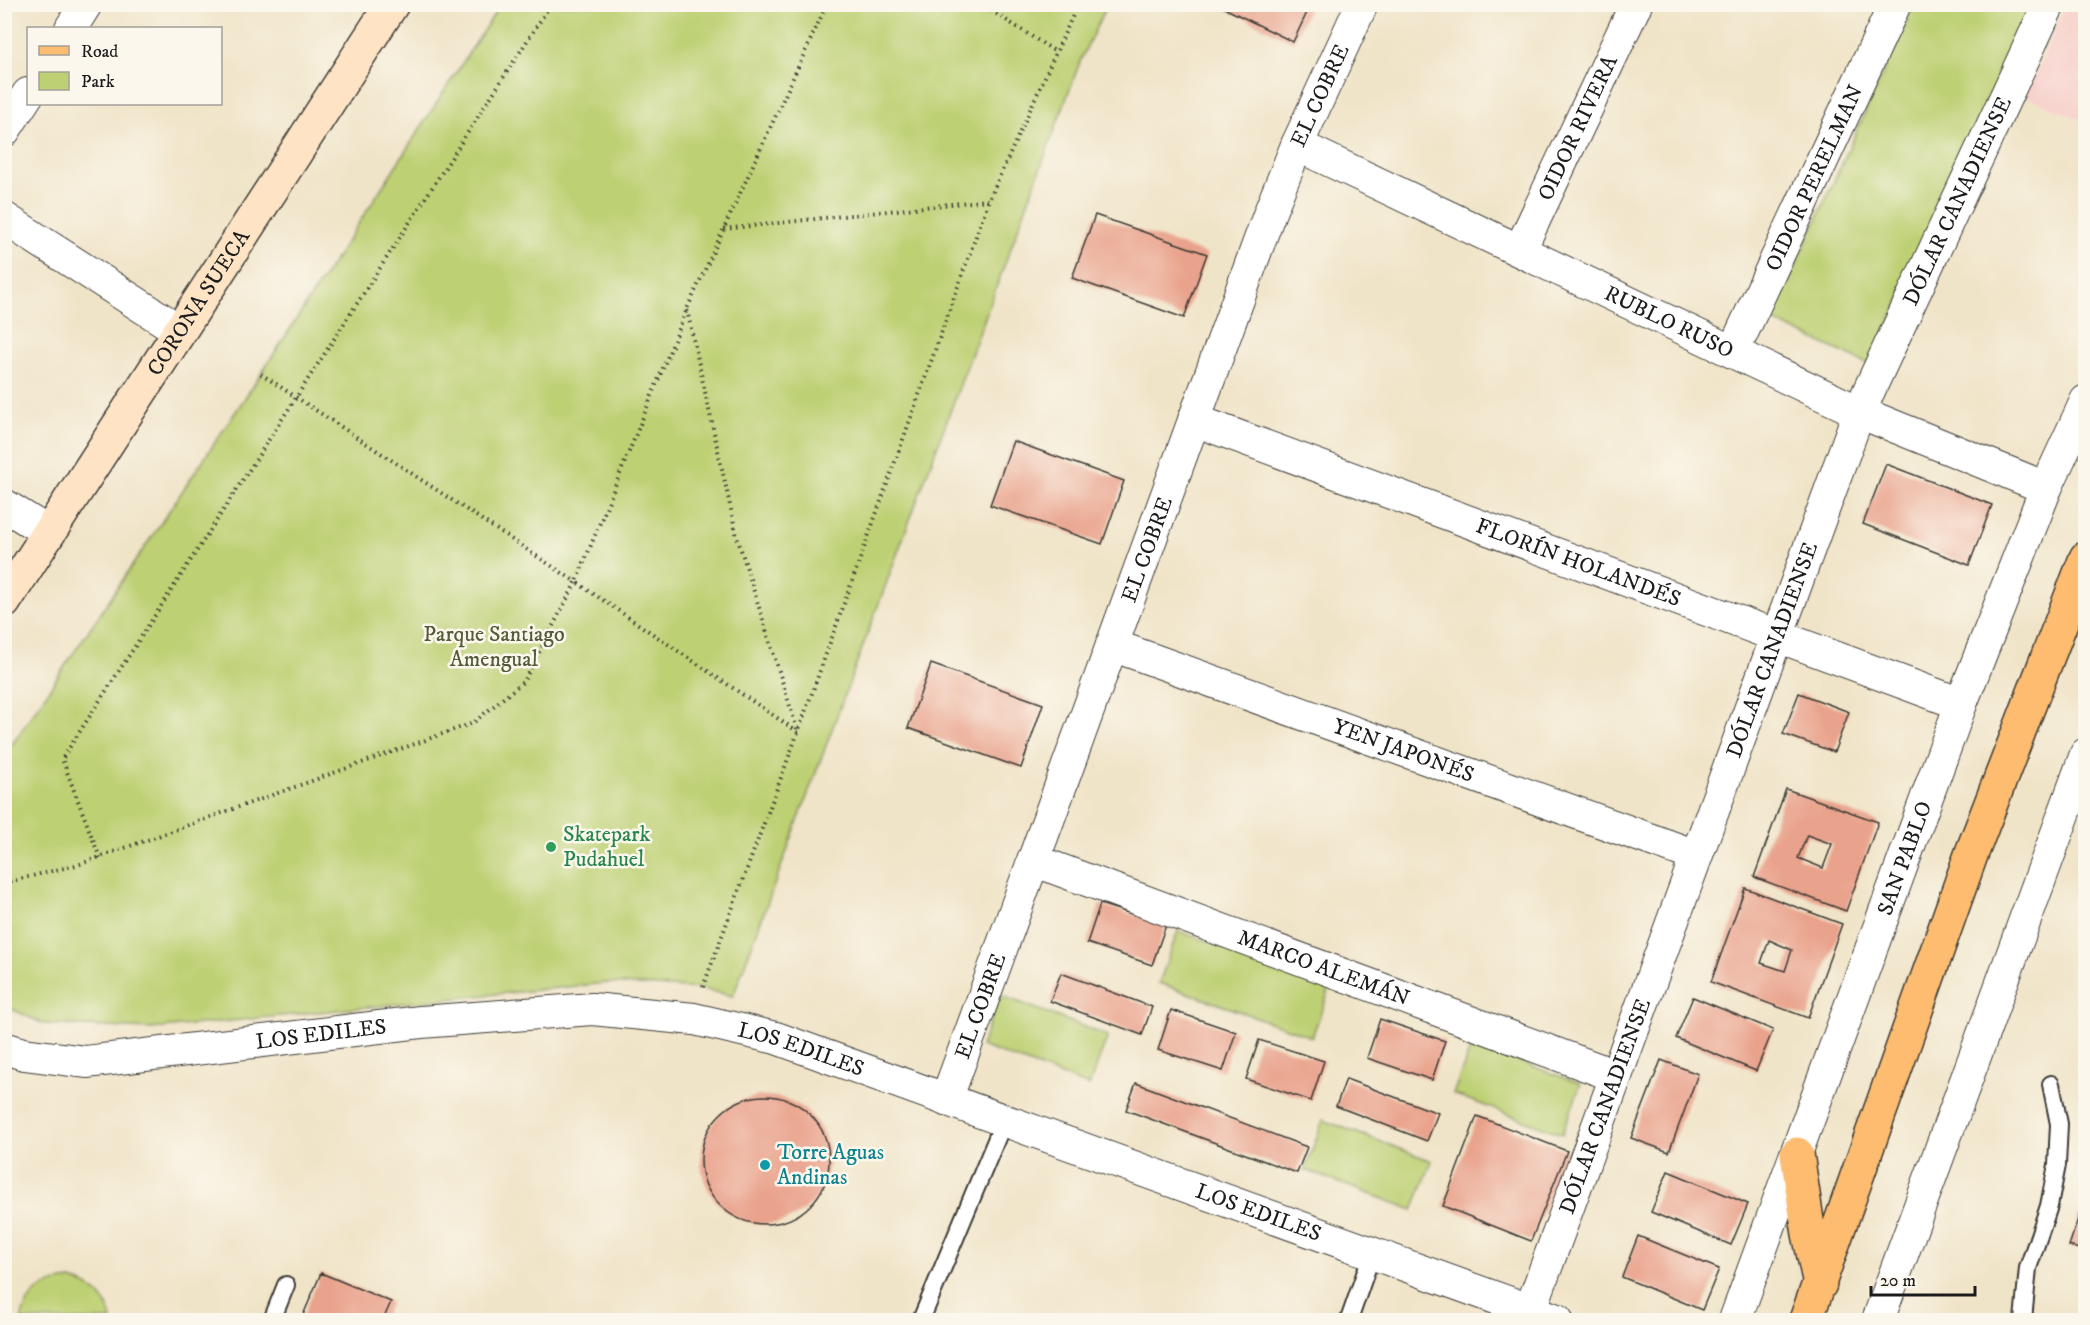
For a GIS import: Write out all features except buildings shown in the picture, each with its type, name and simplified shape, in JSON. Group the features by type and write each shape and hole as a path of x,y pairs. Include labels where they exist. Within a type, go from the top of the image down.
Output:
{"main road":[{"path":"1806,1320 1975,844 2085,558"},
{"path":"1797,1154 1809,1234 1820,1284"}],"street":[{"path":"72,27 86,4"},
{"name":"CORONA SUECA","path":"4,602 392,4"},
{"name":"EL COBRE","path":"945,1100 1274,203 1297,145 1362,4"},
{"name":"OIDOR RIVERA","path":"1520,250 1636,4"},
{"name":"OIDOR PERELMAN","path":"1733,352 1895,4"},
{"name":"DÓLAR CANADIENSE","path":"1543,1316 1616,1076 1859,412 2049,4"},
{"path":"4,131 27,96"},
{"name":"RUBLO RUSO","path":"1297,145 1859,412 2046,488"},
{"path":"4,218 180,331"},
{"name":"SAN PABLO","path":"1735,1320 1962,704 2046,488 2085,401"},
{"name":"FLORÍN HOLANDÉS","path":"1194,420 1962,704"},
{"path":"4,505 49,533"},
{"name":"YEN JAPONÉS","path":"1112,645 1696,856"},
{"path":"1882,1319 2085,754"},
{"name":"MARCO ALEMÁN","path":"1033,860 1616,1076"},
{"name":"LOS EDILES","path":"4,1048 24,1054 86,1062 421,1022 592,1009 694,1019 776,1038 1543,1316"}],"lane":[{"path":"2023,1320 2028,1268 2049,1206 2057,1165 2059,1124 2051,1084"},
{"path":"921,1320 1004,1121"},
{"path":"1348,1320 1372,1254"},
{"path":"272,1320 286,1285"}],"path":[{"path":"100,858 62,759 551,4"},
{"path":"4,883 100,858 473,723 524,681 576,582 687,309 827,4"},
{"path":"981,4 1056,52"},
{"path":"694,1019 702,988 798,732 989,200 1077,4"},
{"path":"724,229 989,200"},
{"path":"687,309 737,537 798,732"},
{"path":"261,374 798,732"}],"shaded area":[{"path":"2065,5 2085,5 2085,122 2026,96"}],"green space":[{"name":"Parque Santiago Amengual","path":"500,5 1107,5 1081,59 733,996 702,989 606,983 151,1029 44,1024 5,1006 5,755 261,374"},
{"path":"1914,5 2033,5 1870,365 1771,320"},
{"path":"1178,931 1331,985 1312,1037 1159,983"},
{"path":"1000,995 1108,1036 1089,1086 981,1046"},
{"path":"1472,1044 1581,1084 1562,1134 1453,1094"},
{"path":"1323,1120 1432,1161 1413,1210 1305,1170"},
{"path":"72,1280 93,1289 103,1299 112,1320 21,1320 28,1302 38,1290 53,1283"}],"place":[{"name":"Skatepark Pudahuel","path":"551,847"},
{"name":"Torre Aguas Andinas","path":"765,1165"}]}
